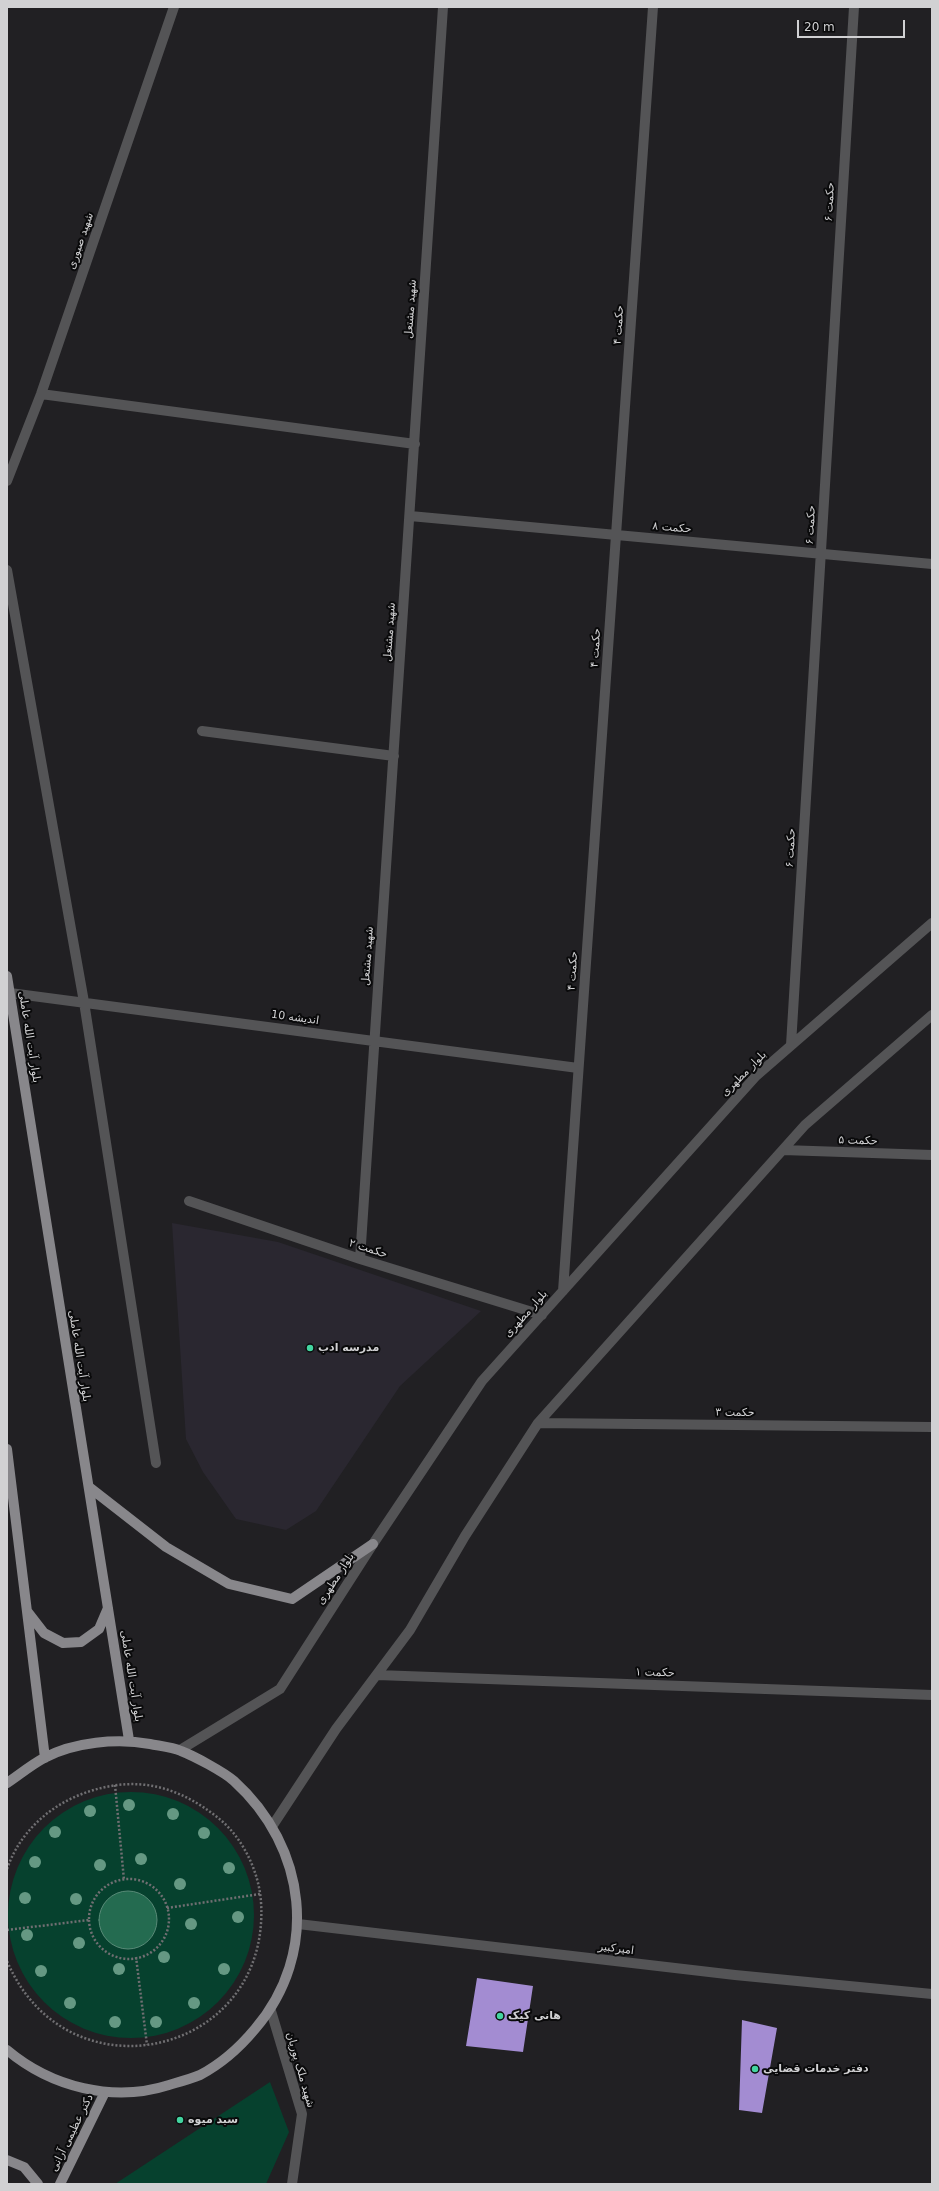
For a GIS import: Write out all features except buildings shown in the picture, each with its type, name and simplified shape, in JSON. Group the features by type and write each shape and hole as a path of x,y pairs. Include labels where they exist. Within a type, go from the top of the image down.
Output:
{"main road":[{"name":"بلوار آیت‌ الله عاملی","path":"7,976 129,1740"},
{"path":"7,1449 45,1758"},
{"path":"89,1487 166,1547 229,1584 292,1599 373,1544"},
{"path":"27,1610 44,1633 63,1643 81,1642 99,1629 108,1608"},
{"path":"7,1783 45,1758 86,1744 129,1740 180,1750 233,1780 273,1825 293,1872 298,1924 290,1969 271,2011 239,2048 200,2075 153,2090 105,2092 62,2083 23,2063 7,2050"},
{"name":"دکتر عظیمی آرانی","path":"60,2184 105,2092"},
{"path":"7,2160 24,2167 38,2184"}],"street":[{"name":"شهید صبوری","path":"7,481 41,394 174,7"},
{"name":"شهید مشتعل","path":"360,1259 443,7"},
{"name":"حکمت ۴","path":"563,1291 653,7"},
{"name":"حکمت ۶","path":"791,1044 854,7"},
{"path":"41,394 414,444"},
{"name":"حکمت ۸","path":"410,516 932,564"},
{"path":"7,570 84,1002 156,1463"},
{"path":"202,731 394,756"},
{"name":"بلوار مطهری","path":"180,1750 280,1689 373,1544 482,1381 756,1076 932,923"},
{"name":"اندیشه 10","path":"10,992 578,1068"},
{"path":"273,1825 336,1730 410,1630 465,1536 538,1423 805,1125 932,1015"},
{"name":"حکمت ۵","path":"783,1150 932,1155"},
{"name":"حکمت ۲","path":"189,1201 360,1259 542,1315"},
{"name":"حکمت ۳","path":"538,1423 932,1427"},
{"name":"حکمت ۱","path":"377,1675 932,1695"},
{"name":"امیرکبیر","path":"298,1924 735,1975 932,1994"},
{"name":"شهید ملک پوریان","path":"271,2011 302,2114 292,2184"}],"path":[{"path":"7,1869 11,1857 28,1830 56,1806 89,1790 126,1783 163,1787 197,1801 226,1824 247,1854 260,1888 262,1926 254,1961 237,1994 210,2020 183,2036 147,2045 120,2046 89,2040 60,2026 35,2006 16,1980 7,1960"},
{"path":"116,1785 124,1880"},
{"path":"133,1879 146,1882 158,1891 167,1908 169,1915 167,1929 162,1941 152,1951 136,1957 127,1958 114,1956 95,1940 90,1928 89,1920 92,1903 98,1893 108,1884 133,1879"},
{"path":"167,1908 260,1894"},
{"path":"7,1930 89,1920"},
{"path":"136,1957 147,2045"}],"shaded area":[{"name":"مدرسه ادب","path":"172,1223 278,1242 481,1311 400,1386 316,1511 286,1530 236,1519 203,1472 186,1439"},
{"path":"119,1792 143,1792 167,1797 189,1806 200,1812 218,1828 234,1846 245,1868 252,1891 254,1915 252,1939 245,1962 234,1984 218,2002 200,2018 167,2033 143,2038 119,2038 95,2033 62,2018 44,2002 28,1984 17,1962 10,1939 8,1927 8,1903 13,1879 28,1846 44,1828 62,1812 84,1801 107,1794"},
{"path":"128,1891 139,1893 152,1904 155,1909 157,1920 155,1931 144,1944 139,1947 128,1949 117,1947 104,1936 101,1931 99,1920 101,1909 112,1896 117,1893"},
{"path":"270,2082 289,2132 266,2184 115,2184"}],"place":[{"name":"مدرسه ادب","path":"310,1348"},
{"name":"هانی کیک","path":"500,2016"},
{"name":"دفتر خدمات قضایی","path":"755,2069"},
{"name":"سبد میوه","path":"180,2120"}]}
